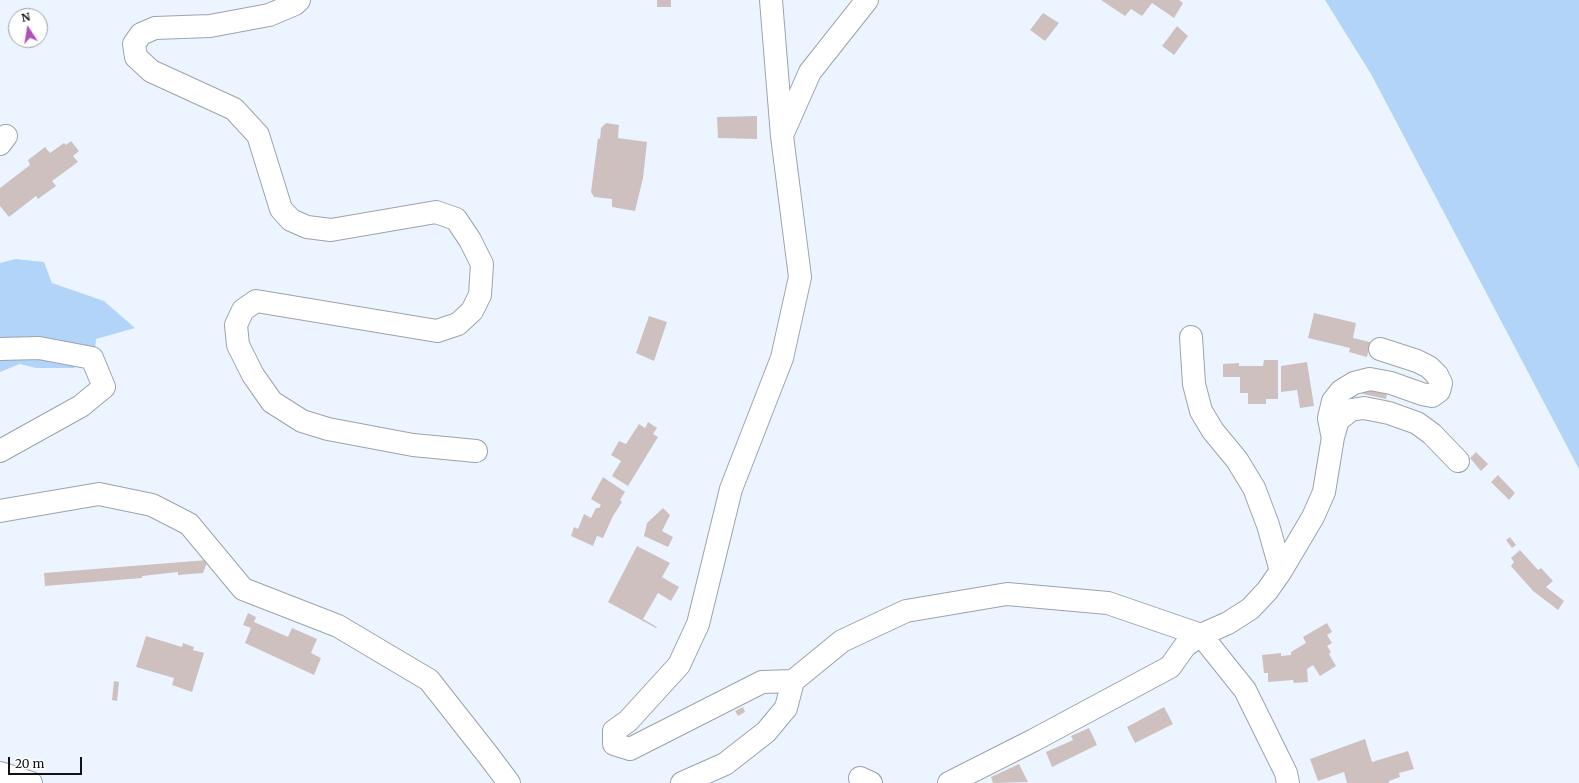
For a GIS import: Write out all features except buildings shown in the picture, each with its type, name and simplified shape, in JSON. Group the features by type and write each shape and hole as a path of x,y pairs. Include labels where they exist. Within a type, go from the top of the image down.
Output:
{"street":[{"path":"299,0 269,15 210,26 155,28 141,34 134,44 136,56 151,71 234,109 258,135 281,209 291,220 307,227 331,230 436,212 456,219 470,240 482,264 480,295 472,311 458,324 437,331 256,301 243,310 236,325 238,345 253,375 272,402 302,421 328,429 413,445 476,451"},
{"path":"772,0 782,136 800,277 782,358 731,489 698,624 679,665 628,721 614,731 614,744 630,749 762,682 793,681"},
{"path":"782,136 810,72 867,0"},
{"path":"1191,337 1194,384 1201,411 1213,431 1237,460 1254,488 1268,525 1281,571"},
{"path":"0,349 39,348 92,358 104,387 81,406 0,451"},
{"path":"1333,438 1329,418 1333,401 1341,391 1354,383 1370,379 1391,383 1432,396 1439,391 1441,383 1437,375 1429,367 1417,361 1380,349"},
{"path":"949,783 1034,740 1170,667 1185,646 1201,635 1228,624 1250,609 1281,571 1313,518 1324,492 1333,438 1338,420 1351,410 1364,408 1389,413 1418,423 1432,434 1458,461"},
{"path":"0,512 99,494 152,505 189,524 242,589 338,626 429,680 488,754 509,783"},
{"path":"682,783 725,764 766,732 786,708 793,681 842,641 906,611 1007,594 1108,603 1201,635 1245,690 1286,773 1288,783"},
{"path":"0,773 31,783"}],"shaded area":[{"path":"1325,0 1579,0 1579,469 1371,74"},
{"path":"15,259 44,262 52,283 104,301 135,328 96,339 95,350 74,368 36,368 20,364 0,372 0,263"}]}
